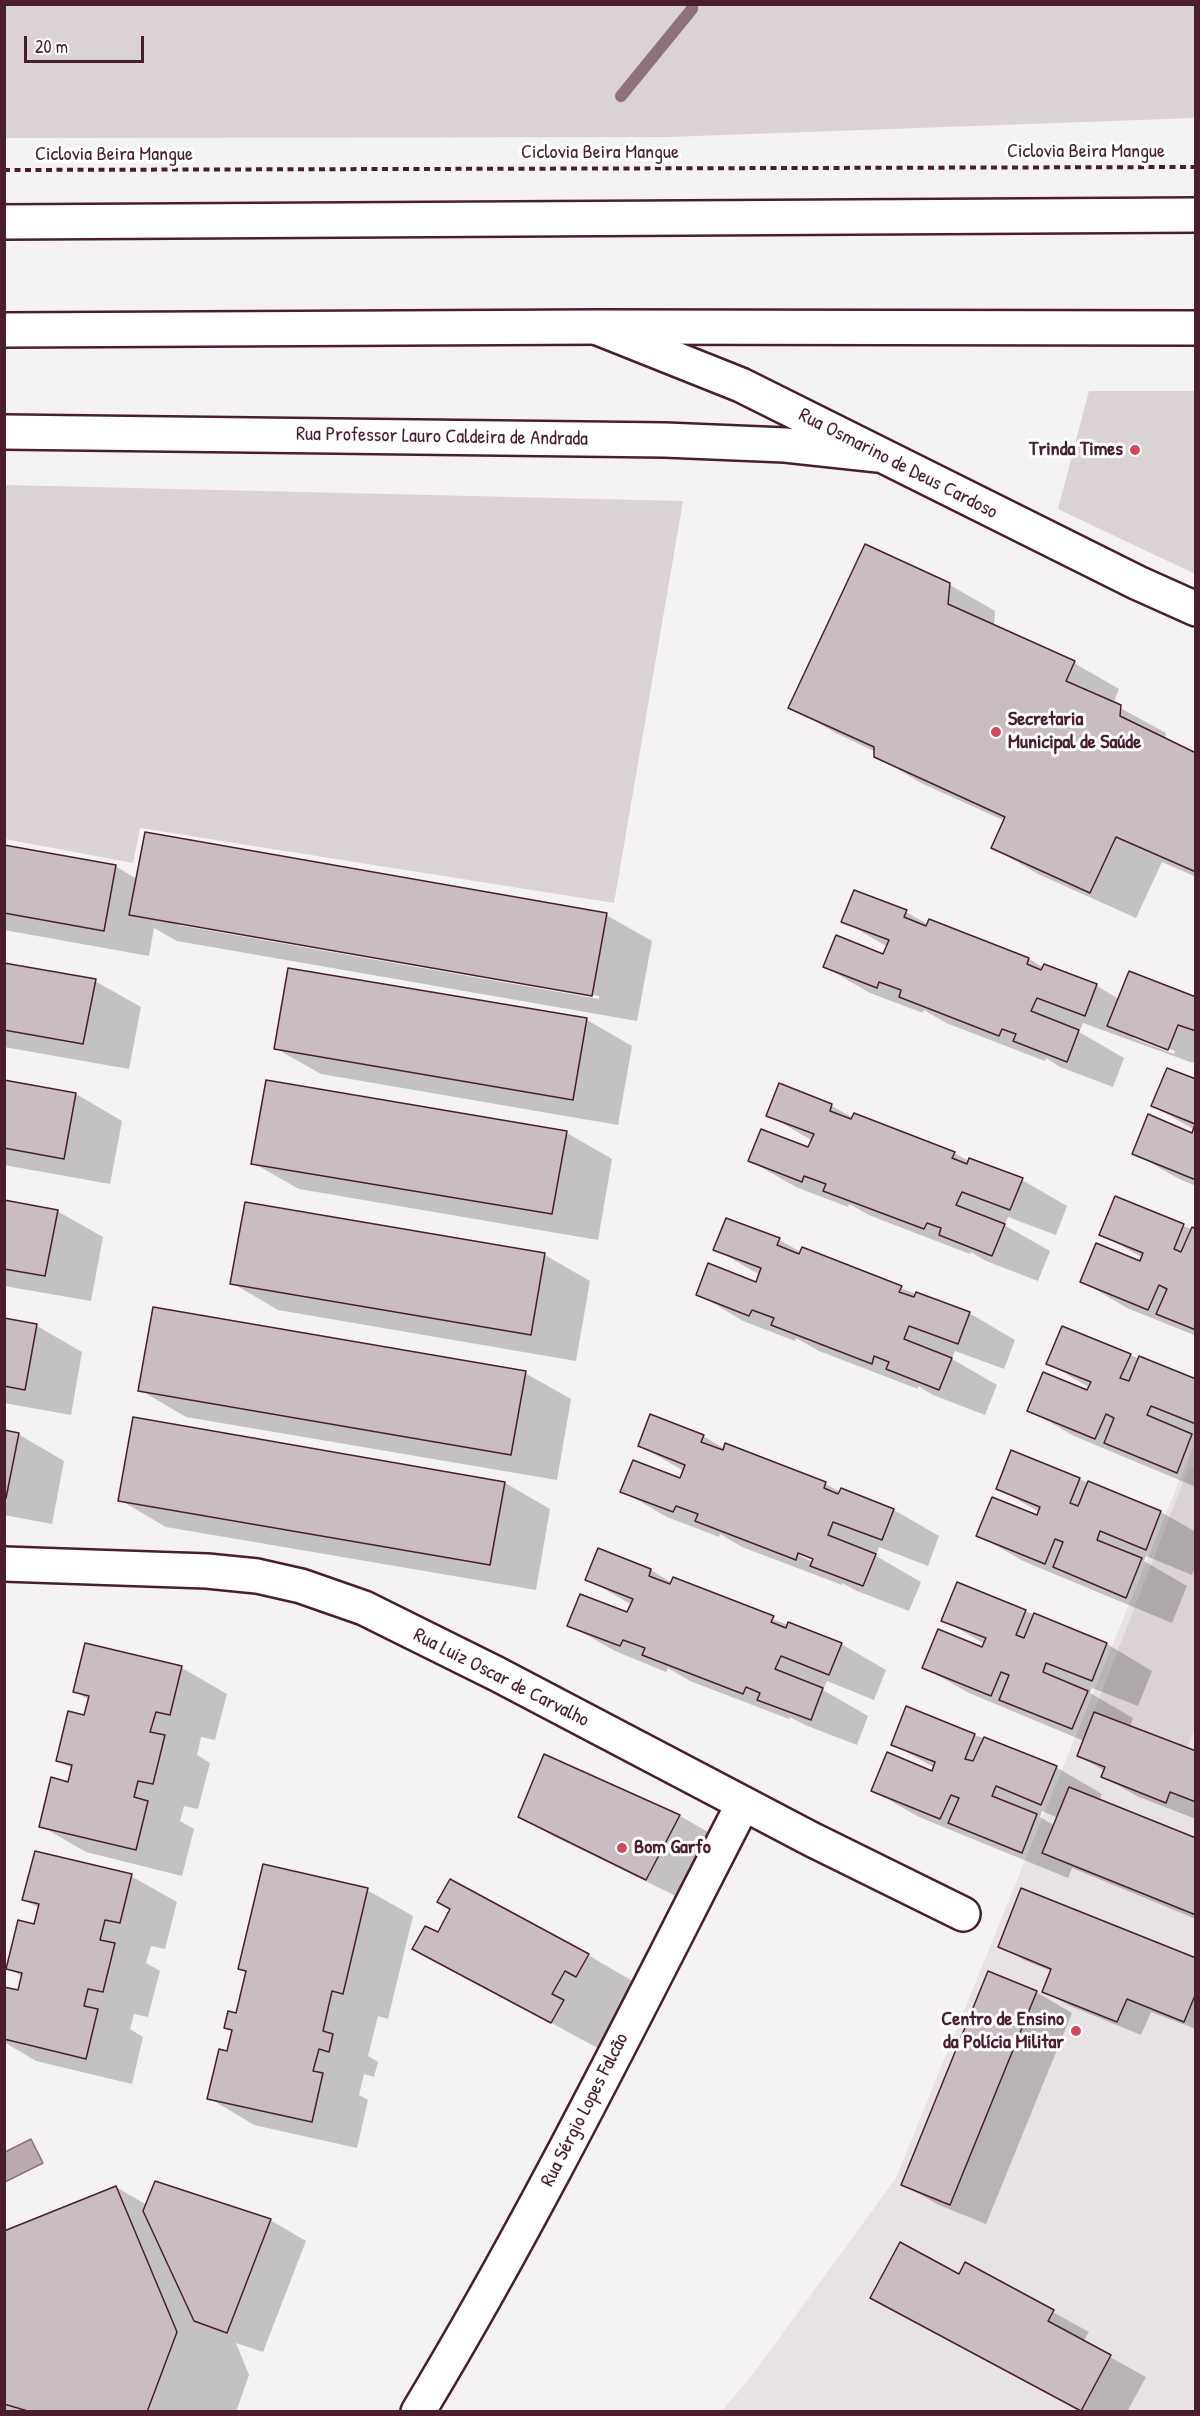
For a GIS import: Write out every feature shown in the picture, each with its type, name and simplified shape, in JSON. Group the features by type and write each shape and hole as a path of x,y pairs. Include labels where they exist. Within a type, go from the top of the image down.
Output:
{"main road":[{"path":"4,222 1196,215"},
{"path":"4,330 598,327 1196,328"},
{"name":"Rua Osmarino de Deus Cardoso","path":"598,327 741,385 878,455 1138,583 1196,609"},
{"name":"Rua Professor Lauro Caldeira de Andrada","path":"4,432 665,440 785,445 878,455"},
{"name":"Rua Luiz Oscar de Carvalho","path":"4,1564 207,1571 257,1576 301,1586 363,1608 487,1669 743,1804 963,1914"},
{"name":"Rua Sérgio Lopes Falcão","path":"418,2412 528,2222 743,1804"}],"path":[{"name":"Ciclovia Beira Mangue","path":"4,170 1196,167"}],"shaded area":[{"path":"4,5 1195,5 1195,118 668,137 5,138"},
{"name":"Trinda Times","path":"1089,391 1195,391 1195,574 1058,509"},
{"path":"5,485 683,501 614,903 140,828 133,863 5,839"},
{"name":"Centro de Ensino da Polícia Militar","path":"1195,1442 1195,2411 721,2412 753,2374 896,2178"},
{"path":"1189,1467 1196,1469 1196,1727 1187,1748 1094,1712"},
{"path":"31,2139 43,2163 5,2182 5,2152"}],"building":[{"name":"Secretaria Municipal de Saúde","path":"865,544 950,583 948,604 1075,661 1066,681 1121,705 1120,716 1196,753 1196,872 1116,837 1090,893 991,848 1005,817 874,757 874,747 788,708"},
{"path":"145,832 607,913 592,996 129,915"},
{"path":"4,845 116,865 104,931 4,913"},
{"path":"854,890 907,910 904,917 926,926 929,919 1029,958 1027,964 1041,970 1044,964 1097,984 1085,1016 1037,998 1031,1011 1079,1030 1067,1062 1013,1041 1016,1034 1002,1029 999,1036 899,997 901,990 879,982 877,988 823,967 836,935 883,954 889,940 841,922"},
{"path":"4,963 96,979 83,1044 4,1030"},
{"path":"288,968 587,1018 573,1100 274,1049"},
{"path":"1129,971 1196,997 1196,1031 1178,1025 1168,1050 1107,1026"},
{"path":"1167,1068 1196,1079 1196,1180 1132,1154 1148,1114 1192,1133 1195,1124 1151,1106"},
{"path":"4,1080 76,1093 64,1159 4,1148"},
{"path":"266,1080 567,1131 552,1214 251,1164"},
{"path":"779,1083 832,1104 830,1111 851,1119 854,1113 955,1152 952,1158 967,1164 969,1158 1023,1178 1010,1210 962,1192 956,1205 1005,1224 992,1256 939,1235 941,1228 927,1223 924,1229 823,1191 826,1184 804,1176 802,1182 748,1161 761,1129 808,1147 814,1134 766,1116"},
{"path":"1115,1196 1184,1224 1174,1249 1181,1252 1192,1227 1196,1229 1196,1330 1156,1314 1167,1289 1159,1285 1148,1310 1080,1282 1096,1243 1140,1261 1143,1253 1099,1235"},
{"path":"4,1200 58,1210 45,1276 4,1269"},
{"path":"245,1202 545,1253 531,1335 230,1284"},
{"path":"726,1218 780,1238 777,1245 799,1254 802,1247 902,1286 899,1292 914,1297 916,1292 970,1312 958,1344 909,1326 904,1339 952,1358 939,1390 886,1369 889,1362 874,1356 872,1364 771,1325 774,1318 752,1310 749,1316 696,1295 708,1263 756,1282 761,1268 713,1250"},
{"path":"153,1307 526,1371 511,1455 138,1391"},
{"path":"4,1318 37,1324 25,1390 4,1386"},
{"path":"1062,1326 1131,1354 1120,1378 1129,1381 1139,1356 1196,1379 1196,1424 1151,1406 1147,1415 1192,1434 1177,1473 1104,1443 1114,1418 1106,1414 1095,1439 1027,1411 1043,1372 1087,1390 1091,1382 1046,1364"},
{"path":"650,1414 704,1435 701,1442 723,1450 725,1443 826,1482 824,1488 838,1494 841,1488 894,1509 882,1540 833,1522 828,1535 876,1554 863,1586 810,1566 813,1559 798,1553 796,1560 695,1521 698,1514 676,1506 673,1512 620,1492 633,1460 680,1478 685,1465 638,1446"},
{"path":"133,1417 505,1482 490,1565 118,1501"},
{"path":"4,1430 19,1433 6,1498 4,1498"},
{"path":"1011,1450 1080,1478 1070,1503 1078,1506 1088,1481 1161,1511 1146,1550 1100,1531 1097,1540 1142,1558 1126,1598 1053,1567 1063,1542 1055,1539 1045,1564 976,1536 992,1497 1037,1515 1040,1507 996,1489"},
{"path":"598,1548 651,1569 649,1576 670,1584 673,1577 774,1616 771,1622 786,1628 788,1622 842,1643 829,1675 781,1656 775,1669 823,1688 811,1720 757,1700 760,1693 746,1687 743,1694 642,1655 645,1648 623,1640 620,1646 567,1626 580,1594 627,1612 633,1599 585,1580"},
{"path":"957,1582 1026,1610 1016,1635 1024,1638 1034,1613 1107,1643 1092,1681 1046,1663 1043,1672 1088,1691 1072,1729 999,1700 1009,1675 1001,1672 991,1696 922,1668 938,1629 982,1647 986,1638 941,1621"},
{"path":"85,1643 182,1666 170,1715 156,1712 150,1732 165,1735 153,1784 138,1781 134,1797 148,1801 136,1850 39,1827 51,1777 68,1782 72,1765 56,1761 68,1711 84,1715 89,1696 73,1692"},
{"path":"906,1706 975,1734 965,1759 973,1761 984,1737 1057,1766 1041,1805 996,1786 992,1796 1037,1814 1022,1853 948,1823 959,1798 951,1795 940,1819 871,1791 887,1752 932,1771 935,1762 891,1745"},
{"path":"1094,1712 1196,1751 1196,1802 1170,1792 1166,1803 1101,1777 1105,1767 1077,1756"},
{"name":"Bom Garfo","path":"544,1754 680,1815 646,1880 518,1817"},
{"path":"1069,1787 1196,1838 1196,1915 1042,1853"},
{"path":"35,1851 132,1874 120,1923 105,1920 100,1940 115,1943 103,1992 88,1989 84,2006 98,2009 86,2059 4,2039 4,1987 18,1990 22,1973 6,1969 18,1920 34,1924 39,1904 22,1900"},
{"path":"263,1864 368,1888 343,1994 332,1991 323,2031 333,2034 329,2052 319,2049 313,2071 323,2073 312,2122 207,2099 219,2049 227,2051 232,2030 224,2028 228,2011 236,2013 246,1971 238,1969"},
{"path":"450,1879 589,1954 576,1977 565,1971 552,1994 564,2000 551,2023 412,1949 425,1926 438,1932 450,1909 437,1902"},
{"path":"1021,1888 1196,1958 1196,1993 1184,2022 1127,1999 1117,2022 1042,1992 1051,1969 998,1947"},
{"path":"988,1971 1037,1991 950,2205 901,2185"},
{"path":"155,2181 271,2219 227,2333 194,2321 143,2211"},
{"path":"116,2186 177,2332 147,2412 31,2412 4,2404 4,2231"},
{"path":"900,2242 959,2274 965,2262 1054,2310 1048,2321 1111,2355 1081,2411 870,2298"}],"waterway":[{"path":"621,96 692,9 692,4"}],"place":[{"name":"Trinda Times","path":"1135,450"},
{"name":"Secretaria Municipal de Saúde","path":"996,732"},
{"name":"Bom Garfo","path":"622,1848"},
{"name":"Centro de Ensino da Polícia Militar","path":"1076,2031"}]}
